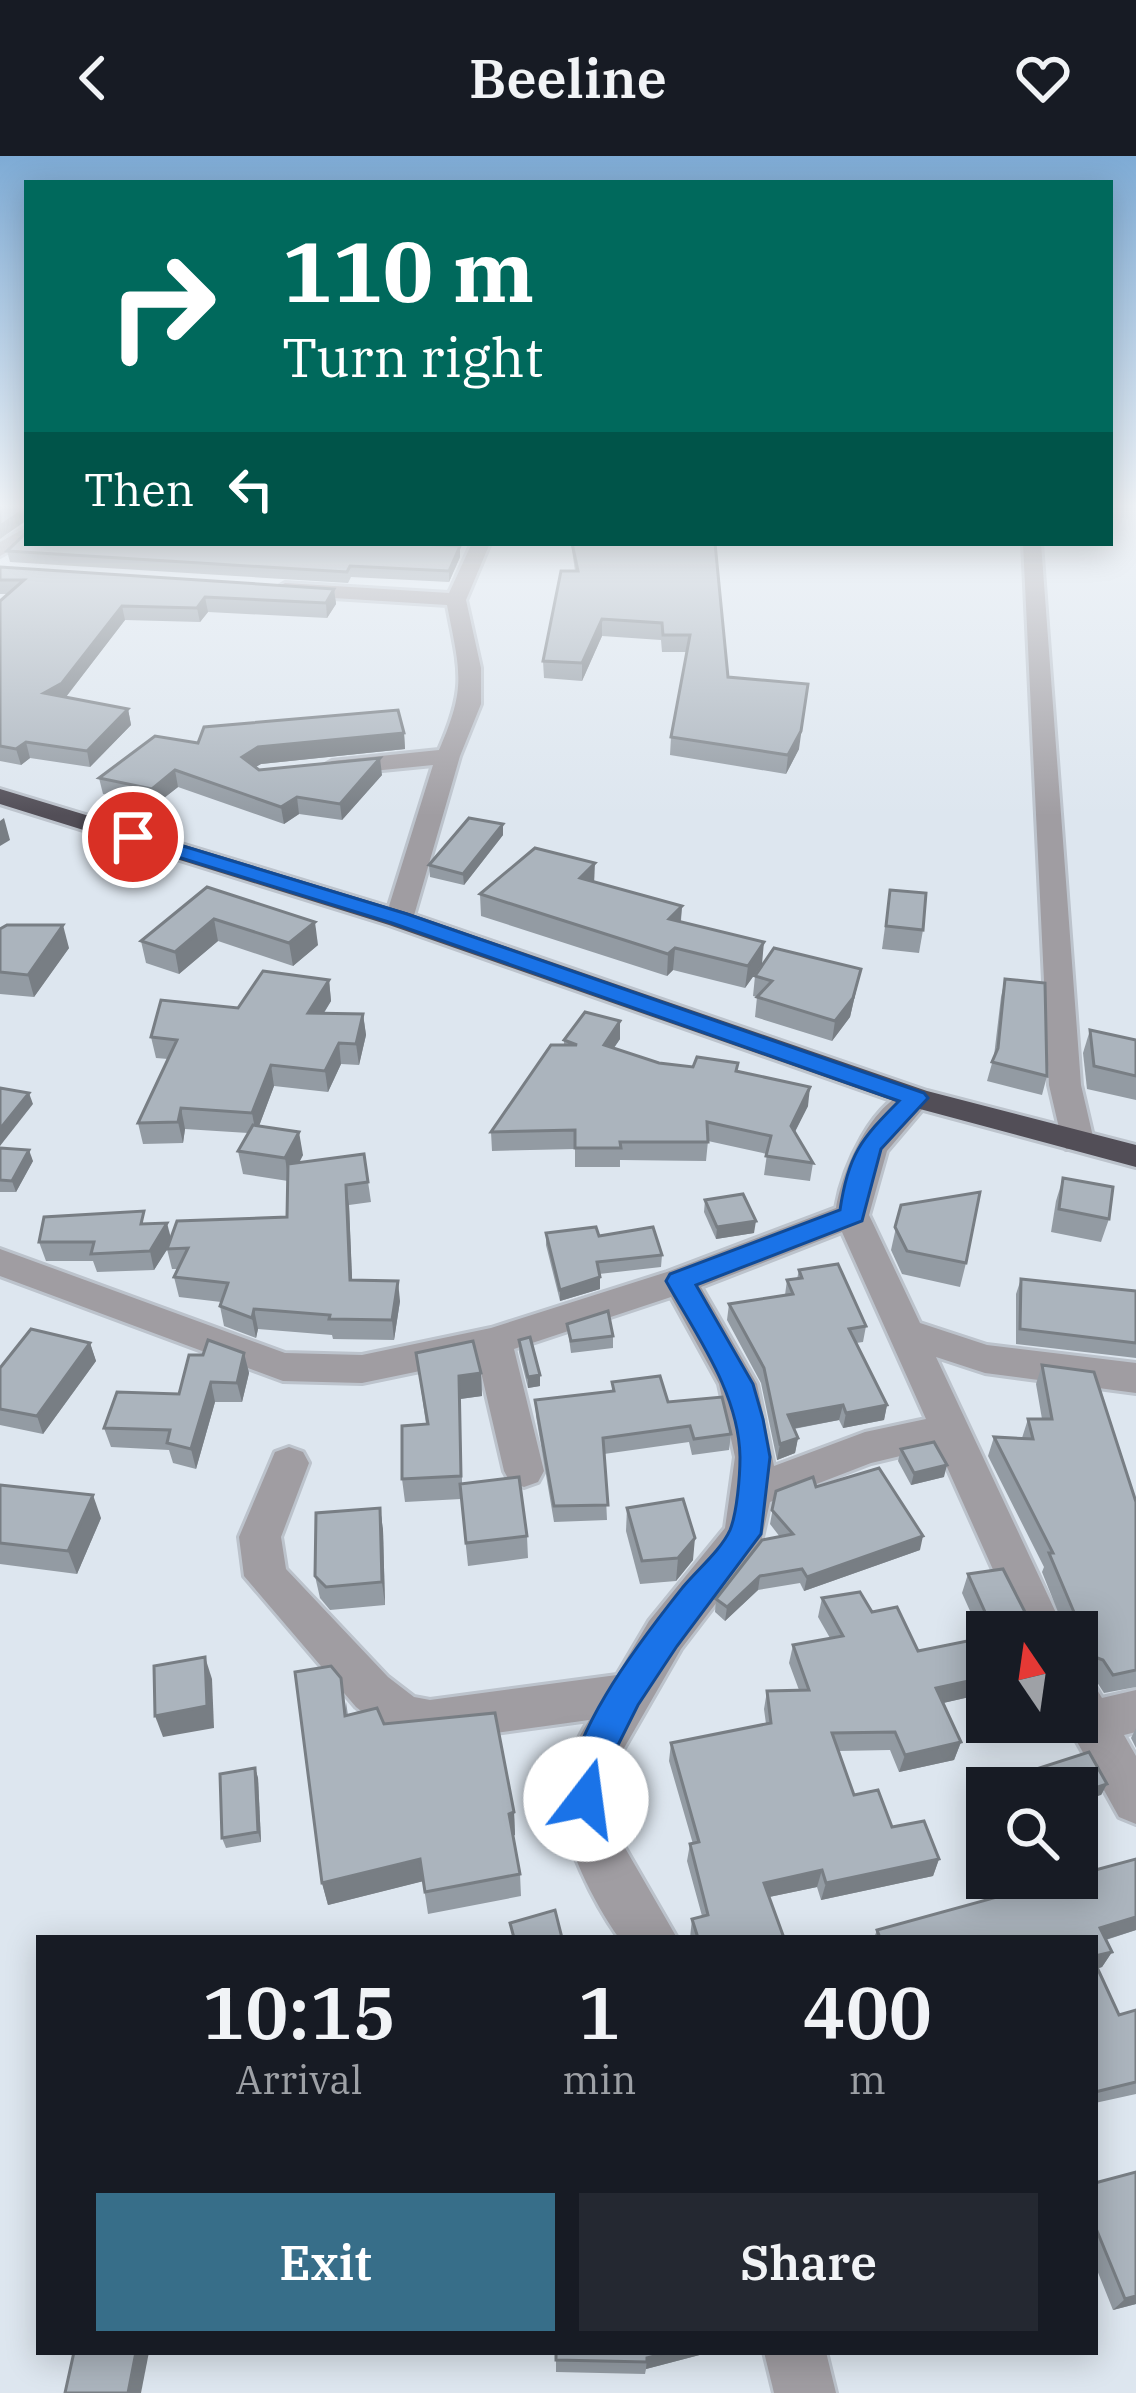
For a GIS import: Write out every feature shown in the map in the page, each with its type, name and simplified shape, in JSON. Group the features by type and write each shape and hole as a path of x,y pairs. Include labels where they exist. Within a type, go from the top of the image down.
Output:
{"highway":[{"path":"0,796 399,919 916,1098 1136,1156"}],"street":[{"path":"399,919 448,756 470,704 470,668 458,607"},
{"path":"1036,607 1065,1085 1078,1141"},
{"path":"303,771 448,756"},
{"path":"916,1098 870,1145 858,1172 852,1215 1033,1611"},
{"path":"0,1262 283,1366 362,1369 493,1342 680,1281 852,1215"},
{"path":"649,1935 598,1846 586,1799 593,1757 626,1694 665,1635 746,1534 755,1457 738,1384 680,1281"},
{"path":"908,1333 985,1359 1136,1378"},
{"path":"493,1342 524,1471"},
{"path":"748,1492 865,1448 951,1429"},
{"path":"289,1462 260,1537 266,1576 372,1692 404,1717 430,1721 626,1694"},
{"path":"1101,1711 1136,1801"},
{"path":"796,2355 805,2393"}],"building":[{"path":"0,607 121,607 62,683 44,693 128,709 87,751 26,742 16,749 0,746"},
{"path":"554,607 721,607 728,677 808,684 801,731 788,755 671,737 690,635 663,635 662,623 602,619 582,663 543,661"},
{"path":"398,710 404,733 258,747 242,757 259,770 380,758 340,804 297,797 281,807 175,770 152,789 99,778 155,736 198,743 204,727"},
{"path":"469,818 503,824 463,874 429,865"},
{"path":"535,848 595,863 580,878 682,906 669,919 764,942 748,966 675,948 668,954 480,894"},
{"path":"207,887 315,922 289,943 214,919 175,952 141,941"},
{"path":"890,890 926,893 923,930 886,926"},
{"path":"63,925 28,975 0,972 0,929"},
{"path":"774,948 861,969 853,998 835,1021 757,997 772,981 755,976"},
{"path":"263,971 329,980 308,1013 363,1014 356,1044 339,1043 325,1071 271,1065 252,1113 181,1108 178,1122 138,1123 177,1040 151,1037 161,1000 238,1008"},
{"path":"1005,979 1045,983 1047,1076 992,1062 998,1048"},
{"path":"585,1012 620,1021 604,1045 659,1063 693,1067 697,1057 738,1063 736,1071 810,1087 791,1126 813,1163 766,1156 771,1136 707,1122 708,1142 620,1142 621,1148 575,1148 575,1130 491,1132 551,1045 577,1045 564,1040"},
{"path":"1090,1030 1136,1040 1136,1076 1094,1066"},
{"path":"0,1088 29,1093 0,1129"},
{"path":"253,1125 299,1132 285,1158 238,1151"},
{"path":"0,1148 29,1150 12,1181 0,1180"},
{"path":"364,1154 368,1182 346,1185 350,1280 398,1281 392,1320 329,1319 330,1315 254,1309 252,1318 220,1306 228,1283 174,1277 188,1248 167,1249 177,1221 287,1217 288,1164"},
{"path":"1063,1178 1113,1187 1109,1219 1059,1209"},
{"path":"980,1192 966,1263 907,1251 895,1227 901,1205"},
{"path":"743,1194 756,1221 717,1227 705,1200"},
{"path":"144,1211 141,1224 167,1223 150,1251 91,1254 94,1242 39,1242 44,1217"},
{"path":"596,1227 599,1236 653,1227 662,1255 597,1262 600,1277 560,1290 546,1233"},
{"path":"838,1264 866,1326 849,1329 887,1405 846,1413 843,1405 788,1415 798,1438 780,1444 764,1368 729,1304 793,1294 787,1280 802,1278 799,1270"},
{"path":"1021,1279 1136,1291 1136,1343 1020,1329"},
{"path":"608,1311 613,1336 571,1341 567,1324"},
{"path":"31,1329 90,1343 37,1416 0,1409 0,1368"},
{"path":"530,1337 540,1375 528,1377 519,1340"},
{"path":"208,1340 244,1353 237,1383 211,1382 191,1449 167,1443 170,1430 104,1428 117,1392 179,1394 189,1355 203,1355"},
{"path":"473,1341 481,1373 459,1376 461,1476 402,1479 402,1426 428,1424 416,1353"},
{"path":"1042,1365 1094,1372 1136,1502 1136,1670 1113,1675 1098,1658 1098,1611 1073,1611 1049,1553 1053,1553 994,1437 1033,1439 1028,1419 1052,1419"},
{"path":"660,1376 668,1402 722,1397 731,1434 694,1439 690,1426 603,1438 608,1505 554,1506 535,1400 614,1391 612,1382"},
{"path":"934,1442 947,1465 914,1473 901,1449"},
{"path":"879,1468 923,1536 807,1577 802,1569 760,1576 727,1607 716,1599 762,1540 793,1534 772,1510 776,1491 813,1477 816,1487"},
{"path":"519,1477 527,1536 466,1543 460,1484"},
{"path":"0,1485 93,1495 68,1551 0,1543"},
{"path":"683,1499 695,1538 678,1558 642,1561 627,1508"},
{"path":"380,1508 382,1582 326,1587 315,1576 316,1513"},
{"path":"1003,1569 1024,1611 985,1611 968,1574"},
{"path":"860,1592 872,1612 897,1607 918,1651 966,1641 966,1682 936,1688 961,1742 905,1755 895,1732 832,1733 854,1795 878,1790 892,1827 924,1821 939,1859 826,1883 822,1870 764,1883 783,1935 697,1935 692,1919 708,1915 690,1844 699,1842 671,1743 771,1723 767,1691 809,1690 793,1645 843,1636 822,1598"},
{"path":"205,1657 207,1706 155,1716 154,1666"},
{"path":"331,1666 341,1678 345,1716 377,1708 384,1724 495,1713 520,1874 425,1892 420,1859 322,1883 295,1672"},
{"path":"1089,1752 1097,1767 1042,1767"},
{"path":"255,1768 258,1832 222,1838 220,1774"},
{"path":"1136,1859 1136,1917 1100,1928 1112,1952 1098,1955 1098,1935 879,1935 877,1930 990,1899 1098,1899 1098,1869"},
{"path":"555,1910 561,1935 513,1935 510,1923"},
{"path":"1098,1970 1119,2015 1136,2010 1136,2082 1098,2091"},
{"path":"1136,2172 1136,2296 1125,2299 1098,2233 1098,2182"},
{"path":"73,2355 135,2355 128,2393 65,2393"},
{"path":"556,2355 658,2355 647,2362 556,2360"}],"route":[{"path":"133,837 399,919 916,1098 870,1145 858,1172 852,1215 680,1281 738,1384 748,1419 755,1457 746,1534 665,1635 626,1694 593,1757 586,1799"}]}
